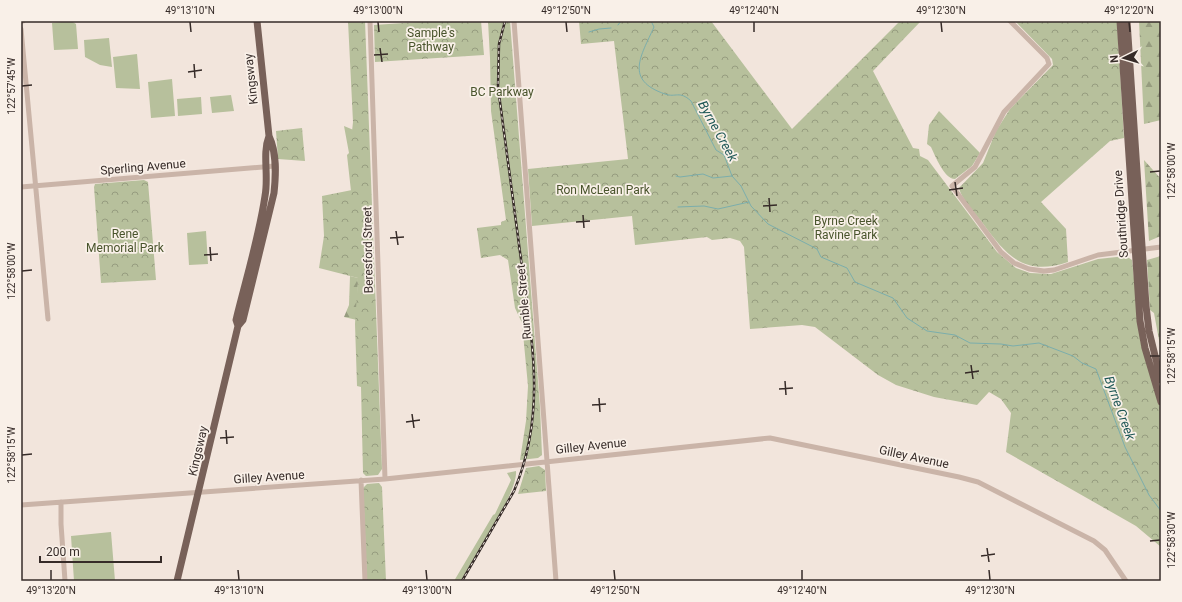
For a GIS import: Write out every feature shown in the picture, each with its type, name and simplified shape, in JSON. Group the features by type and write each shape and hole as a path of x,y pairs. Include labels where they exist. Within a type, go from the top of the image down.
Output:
{"main road":[{"name":"Kingsway","path":"176,581 199,492 238,326 243,320 272,204 275,184 274,145 269,136 257,21"},
{"name":"Southridge Drive","path":"1120,21 1138,251 1148,331 1161,380"},
{"name":"Southridge Drive","path":"1127,21 1140,321 1145,348 1161,402"},
{"name":"Kingsway","path":"238,326 236,320 265,196 266,166 264,146 269,136"}],"street":[{"name":"Beresford Street","path":"370,21 385,478"},
{"name":"Rumble Street","path":"514,21 556,581"},
{"path":"1010,21 1047,58 1049,63 1004,112 995,125 982,156 975,167 952,186 997,248 1010,260 1023,268 1039,271 1054,270 1098,255 1161,247"},
{"path":"21,29 48,319"},
{"name":"Sperling Avenue","path":"21,187 275,166"},
{"name":"Gilley Avenue","path":"21,505 385,478 764,438 791,441 978,482 1094,541 1105,550 1126,581"},
{"path":"361,480 365,581"},
{"path":"61,502 65,581"}],"green space":[{"path":"71,21 76,24 78,49 54,50 52,23"},
{"path":"348,21 365,21 382,469 378,475 366,476 363,473 361,387 357,386 355,324 358,278 319,268 324,236 322,196 352,190 350,150 353,122"},
{"name":"Sample's Pathway","path":"433,21 481,21 484,55 375,62 374,25"},
{"name":"BC Parkway","path":"488,21 510,21 540,407 542,455 538,458 520,460 526,421 528,386 522,323 515,308 508,260 500,255 481,258 477,228 501,225 501,222 506,220 491,111"},
{"name":"Byrne Creek Ravine Park","path":"579,21 711,21 792,129 900,21 921,21 873,71 913,148 919,149 920,156 928,160 997,252 1016,268 1030,273 1051,274 1098,259 1126,256 1132,260 1141,344 1161,411 1161,547 1136,526 1006,452 1011,413 1001,399 989,392 977,405 934,397 896,385 878,375 815,327 802,325 750,329 744,247 740,241 730,238 712,240 707,237 635,245 632,216 532,226 528,169 628,159 614,41 581,44"},
{"path":"1015,21 1117,21 1124,138 1110,141 1041,202 1066,229 1068,262 1052,266 1039,267 1027,265 1008,253 968,205 959,188 983,163 996,131 1010,109 1053,65 1052,59"},
{"path":"1139,21 1161,21 1161,120 1144,124"},
{"path":"109,38 112,67 100,65 85,57 84,40"},
{"path":"137,54 140,89 116,88 113,57"},
{"path":"172,79 175,116 151,118 148,82"},
{"path":"231,95 234,111 212,113 210,97"},
{"path":"201,97 202,114 178,116 177,99"},
{"path":"939,111 980,153 972,166 955,179 947,175 937,161 931,147 927,144 929,125"},
{"path":"344,126 356,131 364,192 351,191 347,155 349,153"},
{"path":"302,128 305,161 278,159 276,131"},
{"path":"1144,160 1161,179 1161,236 1149,241"},
{"name":"Rene Memorial Park","path":"144,180 148,182 156,280 101,283 95,184"},
{"path":"206,231 208,264 189,265 187,233"},
{"path":"1161,256 1161,351 1154,313 1150,310 1147,260"},
{"path":"350,276 358,278 357,320 344,317 349,305"},
{"path":"539,466 545,470 546,491 518,494 526,468"},
{"path":"516,471 515,481 510,494 494,526 461,581 454,581 495,514 511,480 507,473"},
{"path":"379,483 382,487 386,581 367,581 363,488 367,484"},
{"path":"111,532 115,581 74,581 71,536"}],"waterway":[{"path":"618,25 621,21"},
{"name":"Byrne Creek","path":"651,21 654,27 644,48 639,66 640,74 644,82 652,88 665,94 680,95 691,101 716,150 724,155 732,176 741,186 751,206 768,224 817,249 821,257 847,268 855,282 893,298 907,318 927,331 955,335 970,343 1013,346 1039,343 1073,356 1082,363 1096,369 1125,447 1149,495 1161,511"},
{"path":"589,32 611,28"},
{"path":"676,176 680,177 703,174 713,178 732,176"},
{"path":"678,207 704,206 718,209 749,202"}],"railway":[{"path":"462,581 514,491 524,461 531,432 534,402 532,343 498,87 499,44 505,21"}],"park label":[{"name":"Ron McLean Park","path":"603,190"}]}
